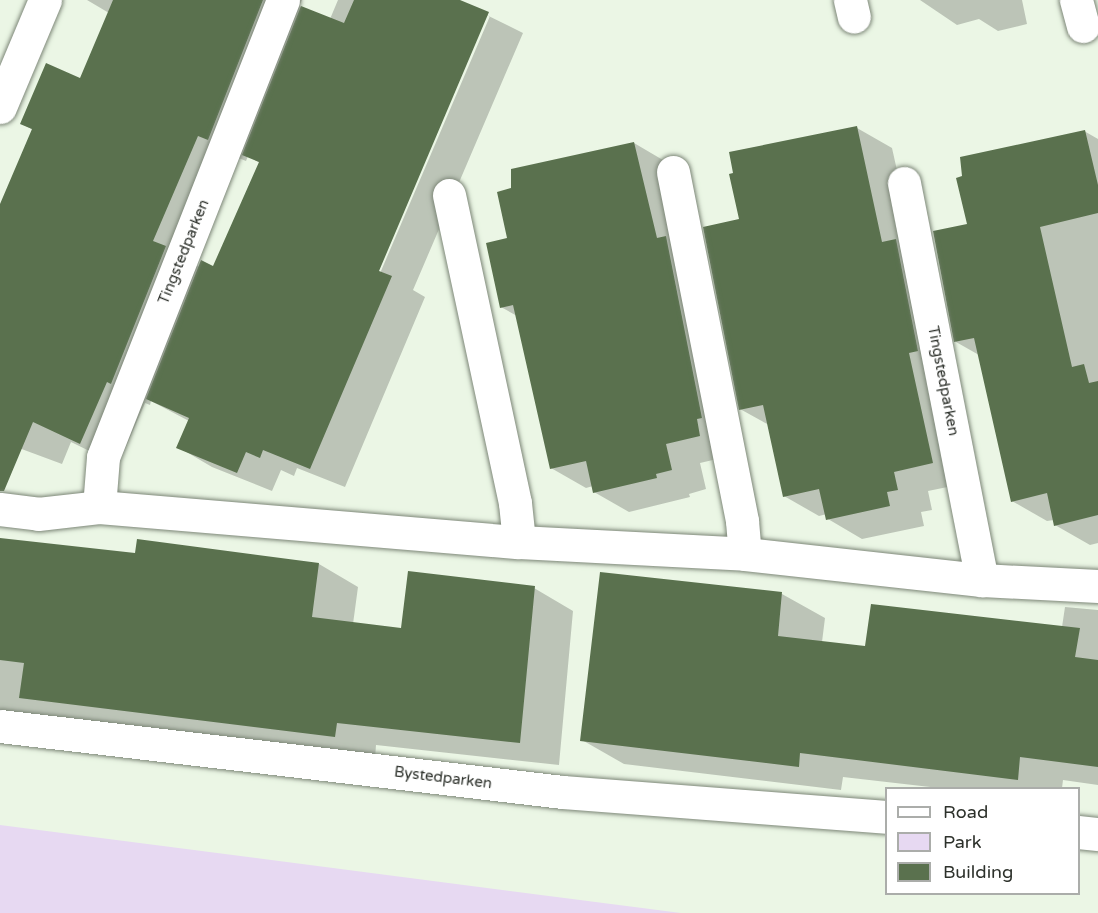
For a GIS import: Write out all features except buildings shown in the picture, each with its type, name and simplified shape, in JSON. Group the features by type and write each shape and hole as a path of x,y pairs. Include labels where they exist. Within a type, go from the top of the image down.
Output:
{"street":[{"path":"0,107 45,0"},
{"name":"Tingstedparken","path":"99,507 103,457 284,0"},
{"path":"673,172 742,521 745,555"},
{"name":"Tingstedparken","path":"904,183 982,580"},
{"path":"449,195 515,503 519,542"},
{"path":"0,509 38,514 99,507 519,542 745,555 982,580 1098,586"},
{"name":"Bystedparken","path":"0,726 563,792 885,817"},
{"path":"1080,832 1098,834"}],"green space":[{"path":"0,825 681,913 0,913"}]}
